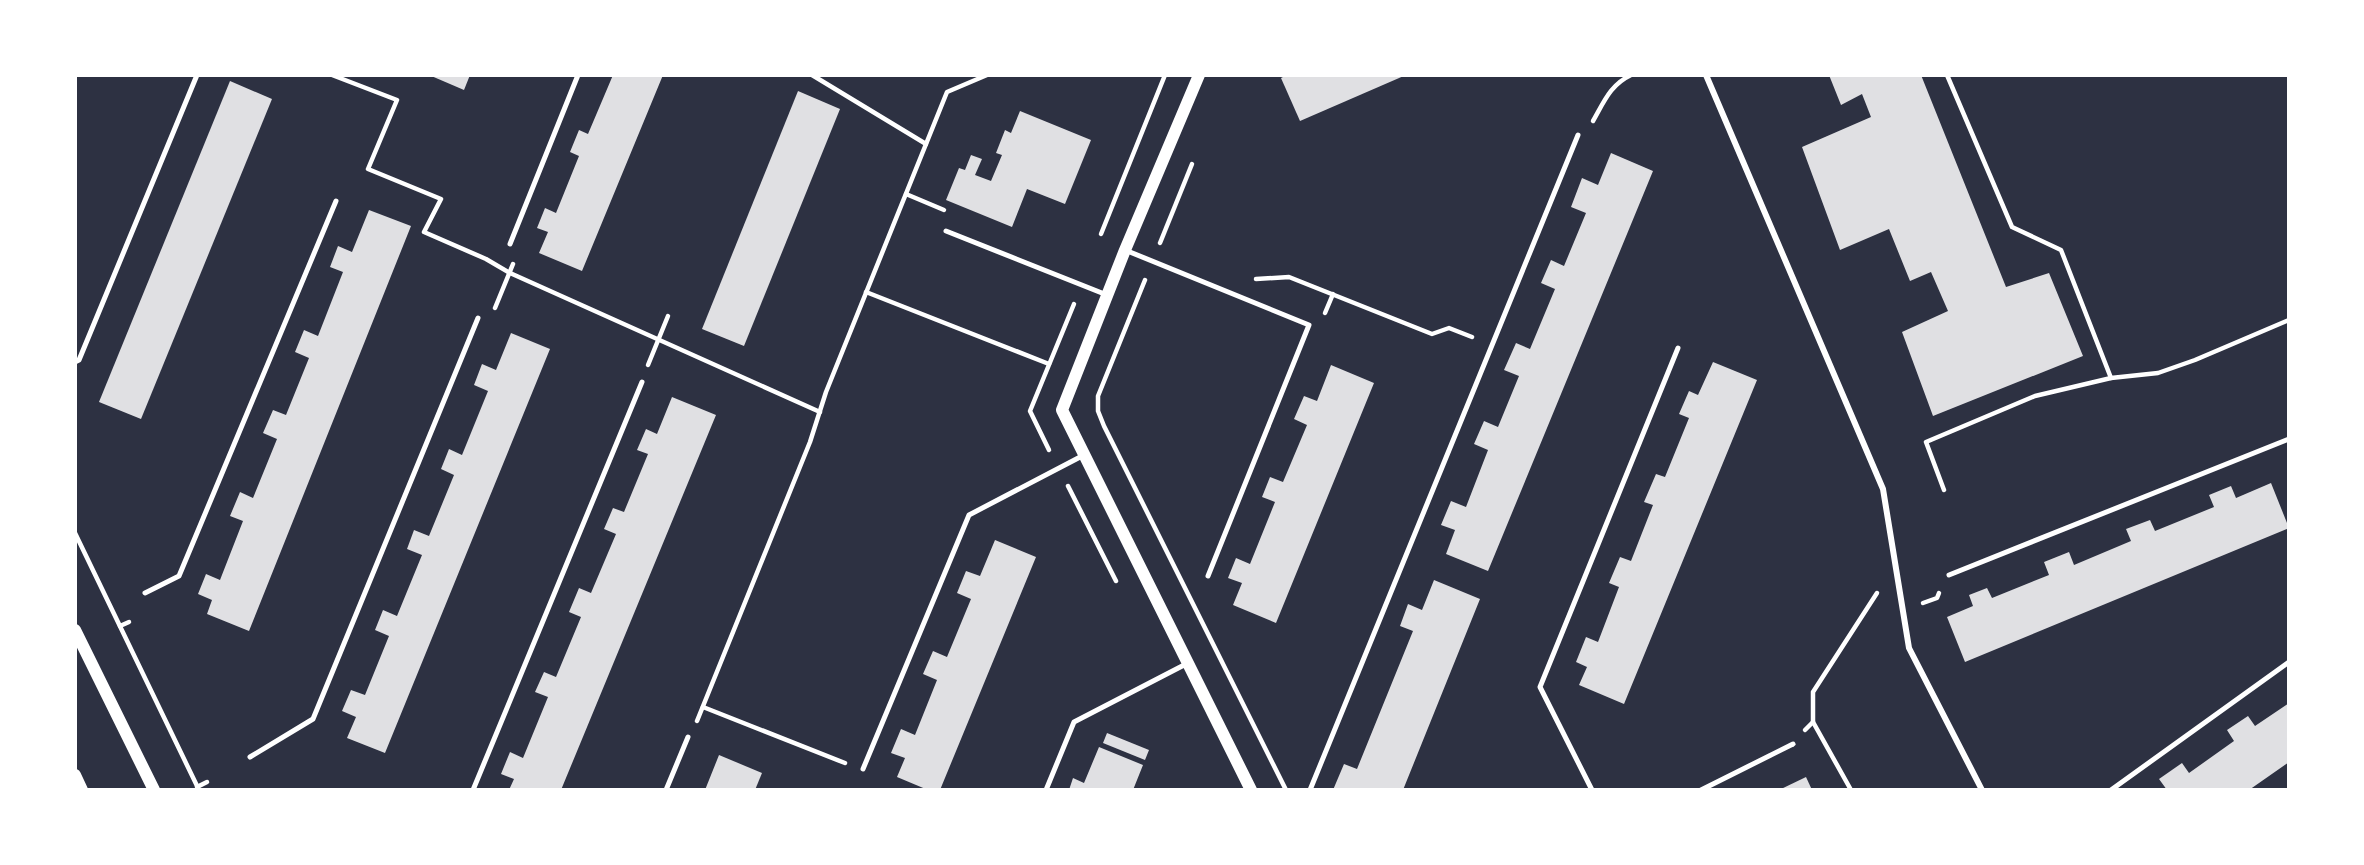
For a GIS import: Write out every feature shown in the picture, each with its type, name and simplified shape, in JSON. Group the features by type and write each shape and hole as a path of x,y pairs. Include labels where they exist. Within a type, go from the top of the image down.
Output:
{"street":[{"path":"1199,75 1125,250 1062,410 1251,790"},
{"path":"1706,75 1883,489 1909,648 1982,790"},
{"path":"75,630 153,790"},
{"path":"75,775 82,790"}],"lane":[{"path":"75,362 79,360 197,75"},
{"path":"510,244 578,75"},
{"path":"1310,790 1578,135"},
{"path":"145,593 179,576 336,201"},
{"path":"946,232 1107,295"},
{"path":"1125,250 1309,326 1208,576"},
{"path":"250,757 313,719 478,318"},
{"path":"1592,790 1540,687 1678,348"},
{"path":"474,790 642,382"},
{"path":"1949,575 2289,439"},
{"path":"863,769 969,515 1084,455"},
{"path":"2111,790 2289,662"},
{"path":"1046,790 1074,722 1188,663"},
{"path":"666,790 688,737"},
{"path":"1701,790 1793,744"}],"path":[{"path":"332,75 397,100 368,169 441,199 424,232 820,412"},
{"path":"813,75 926,144"},
{"path":"688,737 810,442 866,292 947,92 987,75"},
{"path":"1578,135 1588,130 1605,96 1622,79 1631,75"},
{"path":"1947,75 2012,227 2061,250 2111,377"},
{"path":"1192,162 1098,396 1098,411 1286,790"},
{"path":"906,194 946,211 946,232"},
{"path":"478,318 491,316 510,273 516,258 510,244"},
{"path":"1252,279 1289,277 1432,334 1449,328 1492,345"},
{"path":"866,292 1049,364"},
{"path":"642,382 668,316"},
{"path":"1944,490 1926,442 2035,396 2111,377 2158,373 2289,320"},
{"path":"75,533 198,788 207,782"},
{"path":"1903,611 1937,598 1949,575"},
{"path":"1851,790 1813,722 1813,692 1881,588 1899,586"},
{"path":"120,626 129,622"},
{"path":"702,707 863,769"},
{"path":"1793,744 1813,722"}],"building":[{"path":"429,75 470,75 464,90"},
{"path":"613,75 663,75 582,271 539,253 548,232 537,228 545,208 556,213 579,156 570,152 579,130 588,134"},
{"path":"1287,75 1406,75 1300,121 1281,78"},
{"path":"1829,75 1921,75 2006,287 2049,273 2083,356 1933,416 1902,332 1948,311 1931,272 1910,281 1889,229 1840,250 1802,147 1871,117 1862,94 1841,105"},
{"path":"230,81 272,99 141,419 99,402"},
{"path":"798,91 840,109 744,346 702,329"},
{"path":"1020,111 1091,140 1065,204 1027,189 1012,227 946,200 959,168 965,170 971,155 982,159 975,175 991,181 1002,155 996,153 1005,130 1011,133"},
{"path":"1611,153 1653,171 1488,571 1446,554 1455,530 1441,525 1451,501 1466,507 1488,450 1474,444 1484,421 1498,427 1519,376 1504,370 1516,343 1530,349 1555,289 1541,283 1551,260 1564,266 1586,213 1571,207 1582,178 1598,185"},
{"path":"369,210 411,226 249,631 207,614 212,600 198,594 206,574 220,580 243,521 230,516 240,492 253,498 277,439 263,433 273,410 286,415 309,358 295,352 304,330 318,336 343,272 330,267 338,246 352,252"},
{"path":"511,333 550,349 385,753 347,738 356,717 342,711 351,690 365,695 389,636 375,630 383,610 397,616 422,555 407,549 414,530 429,536 454,475 441,469 449,449 462,455 488,391 474,385 482,364 496,370"},
{"path":"1713,362 1757,380 1624,704 1579,685 1587,667 1576,662 1586,637 1598,642 1619,587 1609,583 1620,557 1631,561 1653,505 1644,502 1656,474 1665,477 1689,418 1679,414 1689,391 1698,395"},
{"path":"1331,365 1374,383 1276,623 1233,605 1242,583 1228,578 1236,558 1250,564 1275,502 1262,497 1270,477 1283,482 1307,425 1294,419 1304,396 1317,401"},
{"path":"672,397 716,415 561,790 509,790 514,779 501,774 510,752 523,758 548,697 535,692 544,672 556,677 581,617 569,612 579,588 591,593 616,534 604,529 613,508 624,512 648,454 637,450 646,429 657,434"},
{"path":"2271,483 2289,528 1965,662 1947,617 1973,606 1969,595 1987,588 1992,598 2049,575 2044,562 2069,552 2074,565 2131,541 2126,529 2150,520 2155,531 2214,507 2209,495 2231,486 2236,498"},
{"path":"995,540 1036,557 940,790 928,790 897,777 905,758 891,753 901,729 915,735 937,680 923,674 933,651 947,657 971,599 957,593 966,571 980,576"},
{"path":"1434,580 1480,599 1403,790 1333,790 1344,764 1357,769 1413,631 1400,626 1408,604 1422,610"},
{"path":"2289,703 2289,762 2249,790 2167,790 2159,779 2182,763 2189,773 2234,741 2227,730 2248,716 2255,726"},
{"path":"1107,733 1149,750 1145,760 1103,743"},
{"path":"1099,747 1143,765 1133,790 1069,790 1073,778 1084,783"},
{"path":"719,755 762,773 755,790 705,790"},
{"path":"1806,777 1812,790 1779,790"}]}
